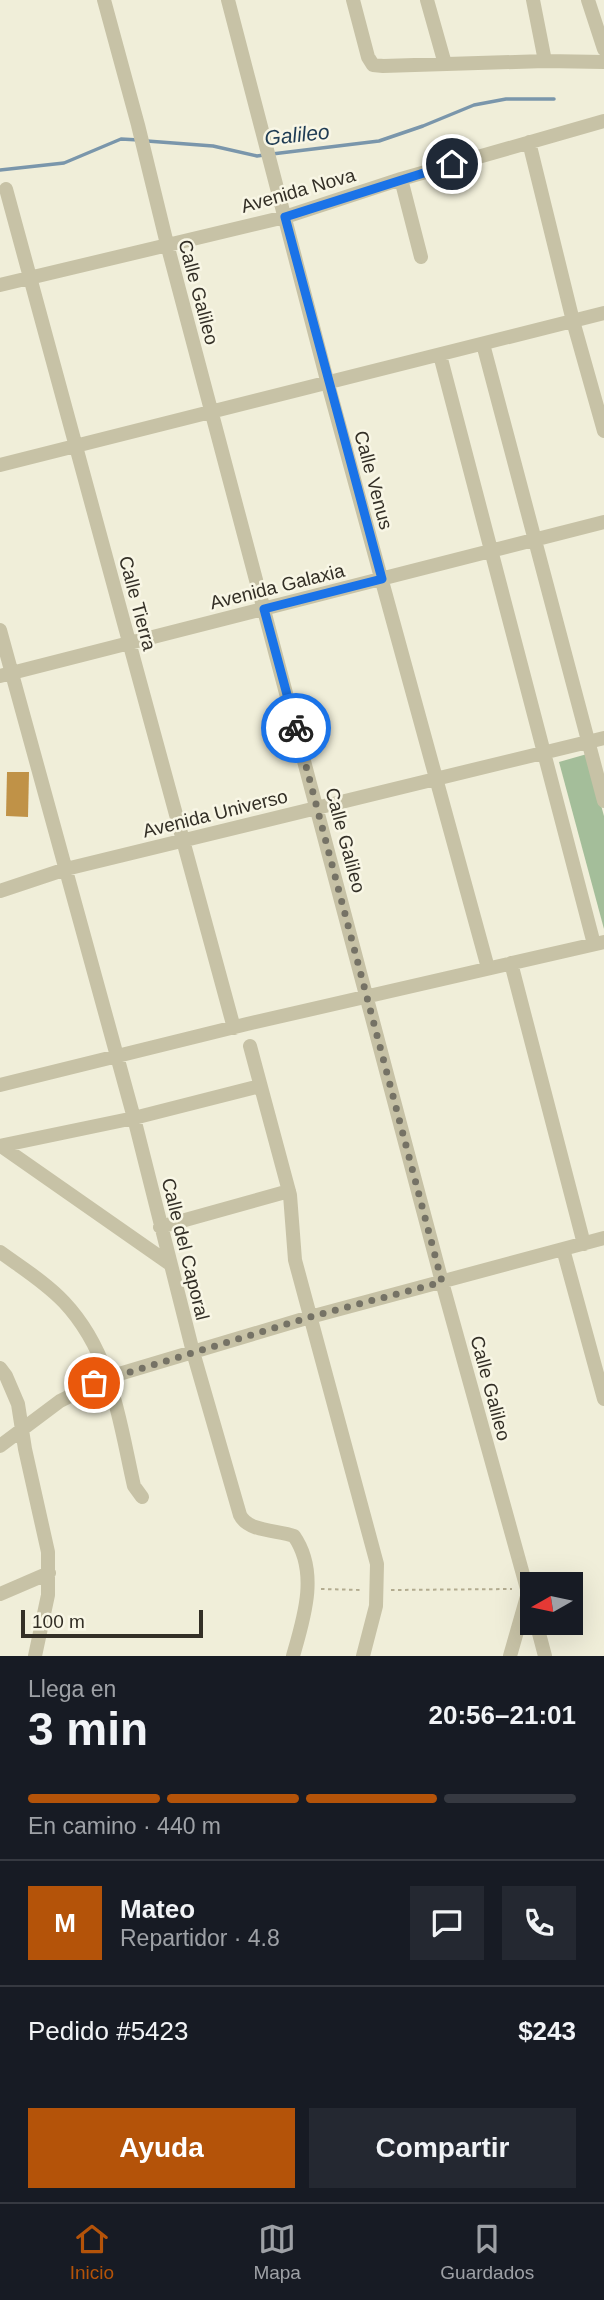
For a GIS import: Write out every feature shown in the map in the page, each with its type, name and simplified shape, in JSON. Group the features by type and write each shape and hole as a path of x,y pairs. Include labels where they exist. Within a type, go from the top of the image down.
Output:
{"street":[{"name":"Calle Galileo","path":"104,0 442,1282 522,1572"},
{"name":"Calle Venus","path":"228,0 328,384 488,968"},
{"path":"353,0 368,57 373,65 604,62"},
{"path":"427,0 445,64"},
{"path":"533,0 545,61"},
{"path":"589,0 604,49"},
{"name":"Avenida Nova","path":"0,285 285,217 401,179 604,121"},
{"path":"529,142 573,321 604,431"},
{"path":"401,179 421,257"},
{"name":"Calle Tierra","path":"6,189 233,1028"},
{"path":"0,464 604,313"},
{"path":"483,344 604,801"},
{"path":"1,1083 599,943 545,753 440,355"},
{"name":"Avenida Galaxia","path":"6,674 604,522"},
{"name":"Calle del Caporal","path":"0,629 6,674 66,869 134,1118 193,1352 243,1520 250,1525 294,1536 306,1566 308,1589 293,1656"},
{"name":"Avenida Universo","path":"0,891 66,869 604,738"},
{"path":"511,963 584,1244"},
{"path":"250,1046 289,1191 295,1260 377,1564 376,1606 363,1656"},
{"path":"1,1146 134,1118 260,1086"},
{"path":"1,1146 170,1264"},
{"path":"160,1227 289,1191"},
{"path":"0,1446 22,1428 80,1390 109,1377 310,1317 604,1238"},
{"path":"563,1249 604,1399"},
{"path":"0,1252 46,1284 91,1336 109,1377 134,1486 142,1497"},
{"path":"0,1368 13,1392 48,1552 49,1573 44,1622 35,1656"},
{"path":"0,1594 49,1573"},
{"path":"509,1656 520,1616"},
{"path":"539,1635 545,1656"}],"path":[{"path":"308,1589 520,1591"}],"green space":[{"path":"587,754 604,816 604,929 559,762"}],"building":[{"path":"7,772 29,772 28,817 6,816"}],"waterway":[{"name":"Galileo","path":"272,154 379,141 474,105 506,99 554,99"},
{"name":"Galileo","path":"0,170 64,163 121,139 139,140"},
{"name":"Galileo","path":"147,141 213,146 257,156 264,155"}],"way so far":[{"path":"94,1383 310,1317 442,1282 296,728"}],"route":[{"path":"296,728 264,609 382,579 285,217 452,164"}]}
